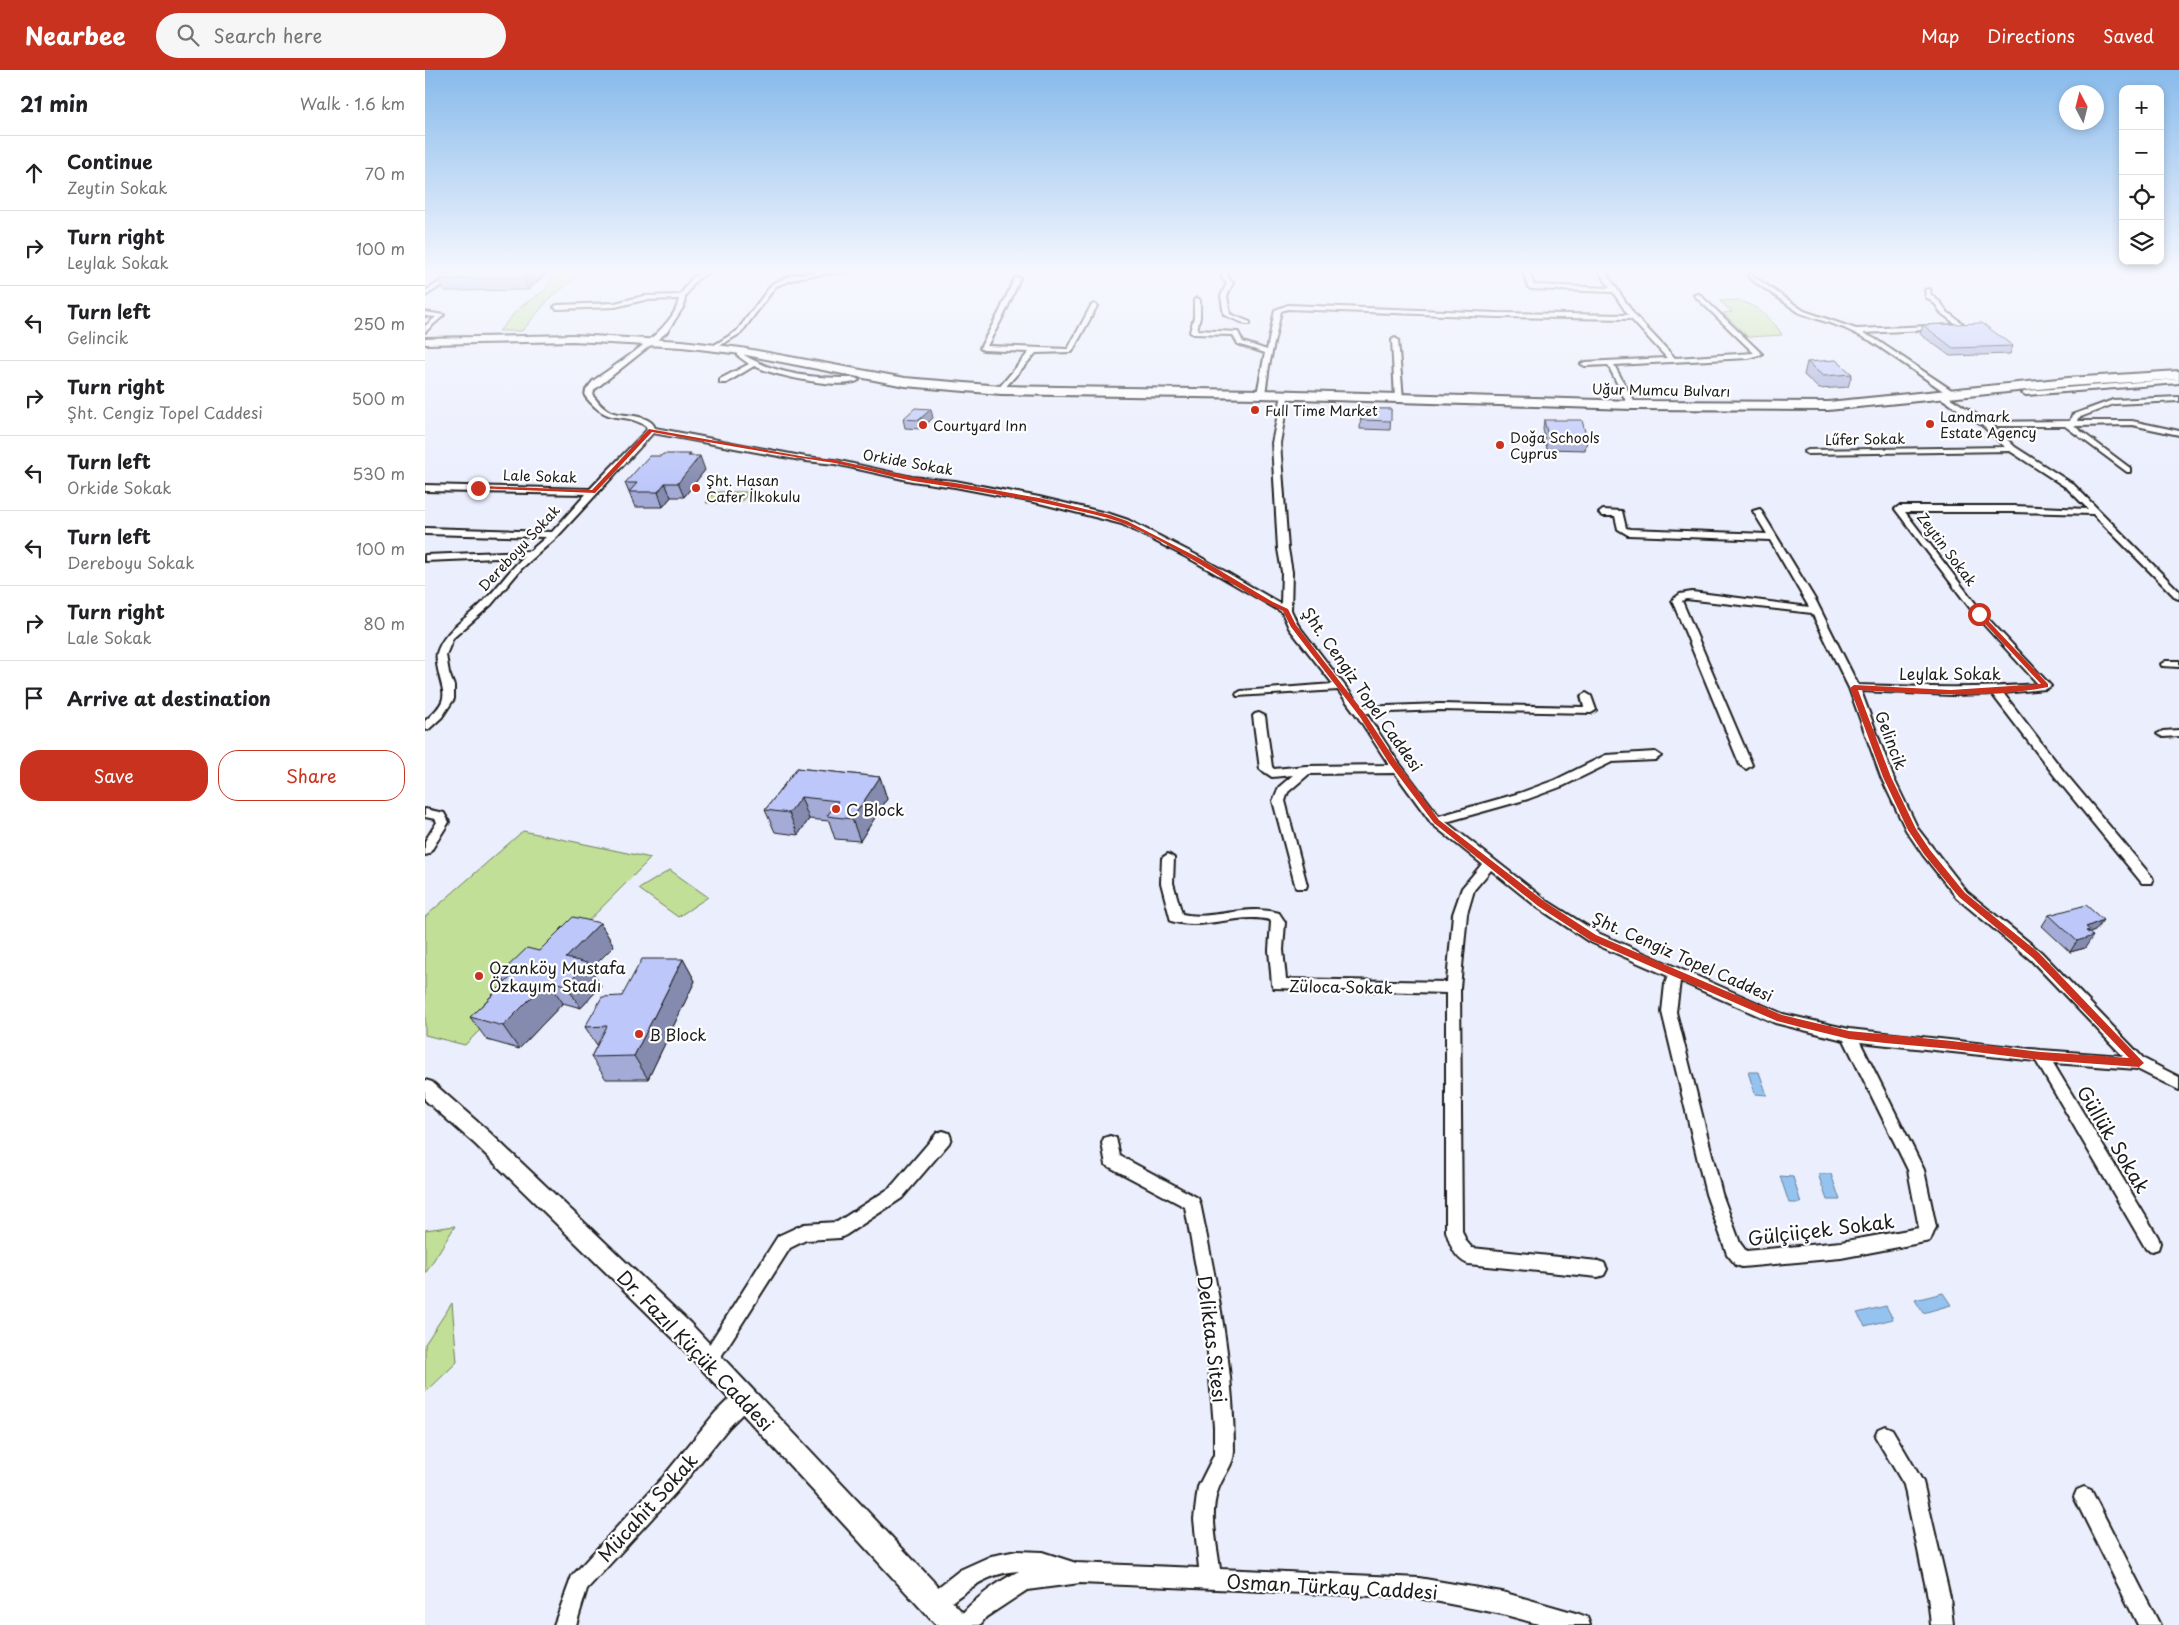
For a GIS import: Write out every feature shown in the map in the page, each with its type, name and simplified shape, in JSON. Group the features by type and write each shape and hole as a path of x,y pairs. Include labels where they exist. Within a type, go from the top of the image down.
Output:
{"main road":[{"name":"Uğur Mumcu Bulvarı","path":"668,344 741,351 831,374 1001,390 1261,394 1632,405 1828,406 2069,382 2179,375"}],"street":[{"path":"650,344 596,383 590,390 589,396 607,413 645,421 650,425 651,430"},
{"path":"714,348 721,344"},
{"path":"985,344 983,348 1061,352 1072,349 1075,344"},
{"path":"1242,344 1265,350 1269,355"},
{"path":"1261,394 1265,366 1271,344"},
{"path":"1395,344 1399,398"},
{"path":"1658,344 1673,360"},
{"path":"1585,364 1759,354 1748,344"},
{"path":"1878,344 1950,395 1986,424 2012,450 2070,486 2179,596"},
{"path":"741,351 741,356 770,372 792,376 831,374 855,380"},
{"path":"1001,390 1007,380 1034,351"},
{"path":"1610,363 1622,390 1632,405"},
{"path":"723,381 753,364"},
{"path":"2026,393 2179,381"},
{"name":"Şht. Cengiz Topel Caddesi","path":"1286,395 1276,443 1283,549 1287,572 1286,610 1293,626 1358,710 1436,821 1489,864 1541,904 1593,937 1780,1019 1849,1035 2041,1056 2139,1063 2179,1084"},
{"path":"2069,423 2075,417 2113,402 2179,399"},
{"path":"2069,423 2127,470"},
{"path":"1986,424 2132,423 2177,430"},
{"name":"Dereboyu Sokak","path":"425,727 438,715 449,699 449,686 443,673 441,654 449,637 489,603 519,566 554,535 651,430"},
{"name":"Orkide Sokak","path":"651,430 806,459 835,462 912,479 955,484 1039,500 1107,516 1125,522 1197,559 1286,610"},
{"name":"Lűfer Sokak","path":"1807,452 2012,450"},
{"name":"Lale Sokak","path":"425,488 593,492"},
{"name":"Zeytin Sokak","path":"2046,686 1979,614 1899,509 2014,509 2097,512"},
{"name":"Gelincik","path":"1757,510 1816,611 1854,688 1887,777 1912,830 1927,852 1962,895 2036,956 2139,1063"},
{"path":"1603,513 1619,513 1622,529 1628,532 1773,537"},
{"path":"425,531 554,535"},
{"path":"425,558 532,554"},
{"path":"1746,765 1677,600 1683,596 1691,595 1816,611"},
{"path":"2166,664 2179,664"},
{"name":"Leylak Sokak","path":"1854,688 1951,692 1995,691 2046,686"},
{"path":"1241,694 1340,687"},
{"path":"1995,691 2061,776 2147,880"},
{"path":"1358,710 1440,707 1591,710 1586,696"},
{"path":"1259,716 1266,769 1272,773 1305,770 1399,770"},
{"path":"2163,734 2179,733"},
{"path":"1436,821 1524,796 1559,783 1610,758 1655,756"},
{"path":"1301,885 1279,801 1283,790 1305,770"},
{"path":"425,813 440,816 443,822 425,851"},
{"name":"Züloca Sokak","path":"1168,858 1167,883 1176,918 1189,921 1257,914 1274,916 1278,922 1276,950 1279,984 1453,988"},
{"path":"1489,864 1468,888 1460,914 1453,988 1454,1231 1459,1246 1467,1256 1598,1269"},
{"name":"Gülçiiçek Sokak","path":"1676,974 1672,984 1669,1012 1715,1194 1733,1248 1742,1259 1841,1250 1924,1235 1928,1227 1916,1170 1849,1035"},
{"name":"Güllük Sokak","path":"2041,1056 2152,1243"},
{"name":"Dr. Fazıl Küçük Caddesi","path":"425,1088 482,1138 682,1331 955,1625"},
{"path":"709,1360 784,1242 804,1232 840,1230 888,1199 896,1193 943,1138"},
{"name":"Deliktas Sitesi","path":"1110,1143 1112,1160 1192,1203 1214,1316 1224,1427 1224,1455 1217,1472 1208,1486 1204,1519 1211,1579"},
{"name":"Mücahit Sokak","path":"565,1625 579,1583 670,1484 722,1420 744,1398"},
{"path":"1885,1436 1913,1482 1939,1597 1942,1625"},
{"path":"2084,1497 2149,1625"},
{"name":"Osman Türkay Caddesi","path":"935,1602 962,1580 993,1563 1032,1561 1080,1573"},
{"name":"Osman Türkay Caddesi","path":"966,1625 979,1610 1023,1580 1080,1573 1419,1588 1502,1602 1579,1625"}],"green space":[{"path":"714,492 749,492 741,502 706,503"},
{"name":"Ozanköy Mustafa Özkayım Stadı","path":"523,831 651,858 465,1045 425,1035 425,917"},
{"path":"670,870 708,897 678,917 639,889"},
{"path":"455,1226 425,1274 425,1230"},
{"path":"452,1303 457,1362 425,1393 425,1344"}],"water":[{"path":"1748,1072 1759,1072 1767,1095 1755,1094"},
{"path":"1818,1174 1831,1174 1840,1200 1827,1200"},
{"path":"1780,1176 1793,1177 1801,1203 1789,1203"},
{"path":"1943,1293 1951,1305 1923,1313 1915,1300"},
{"path":"1886,1306 1893,1319 1865,1326 1857,1313"}],"building":[{"path":"1947,344 2010,344 2013,346 1953,348"},
{"path":"1836,360 1852,374 1823,376 1807,362"},
{"path":"915,408 931,409 919,420 903,419"},
{"path":"1361,409 1391,409 1391,421 1361,420"},
{"path":"1544,420 1582,420 1587,440 1549,440"},
{"path":"663,454 700,456 678,483 665,483 658,492 629,492 637,483 625,483 649,456 661,456"},
{"path":"797,768 880,777 852,819 827,816 838,801 801,797 789,813 765,810"},
{"path":"2086,905 2103,920 2086,927 2090,930 2086,931 2093,936 2077,941 2049,915"},
{"path":"573,917 600,923 566,958 587,963 566,985 548,981 503,1026 470,1017 511,977 500,974 527,948 539,951"},
{"path":"642,959 683,959 634,1056 591,1057 607,1026 585,1027 602,997 622,996"}],"place":[{"name":"Full Time Market","path":"1255,410"},
{"name":"Landmark Estate Agency","path":"1930,424"},
{"name":"Courtyard Inn","path":"923,425"},
{"name":"Doğa Schools Cyprus","path":"1500,445"},
{"name":"Şht. Hasan Cafer İlkokulu","path":"696,488"},
{"name":"C Block","path":"836,809"},
{"name":"Ozanköy Mustafa Özkayım Stadı","path":"479,976"},
{"name":"B Block","path":"639,1034"}],"route":[{"path":"478,488 593,492 651,430 806,459 835,462 912,479 955,484 1039,500 1081,509 1125,522 1158,541 1197,559 1286,610 1293,626 1363,716 1392,761 1436,821 1541,904 1593,937 1780,1019 1800,1024 1849,1035 2041,1056 2139,1063 2036,956 1962,895 1927,852 1912,830 1887,777 1854,688 1951,692 1995,691 2046,686 1979,614"}]}
